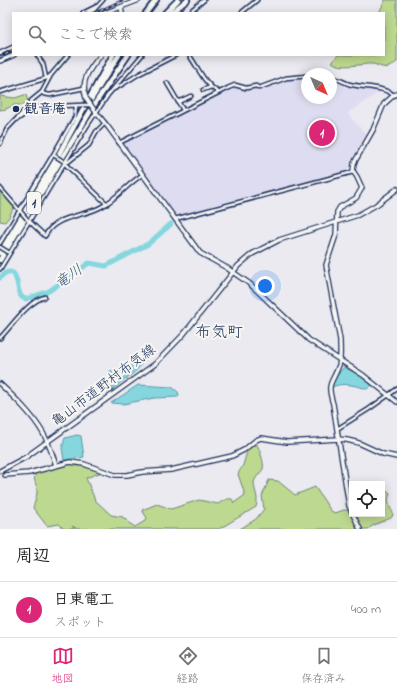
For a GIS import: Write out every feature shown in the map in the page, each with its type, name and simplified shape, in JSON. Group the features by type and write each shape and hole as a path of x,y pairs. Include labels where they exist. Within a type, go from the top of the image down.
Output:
{"highway":[{"path":"170,12 178,0"},
{"path":"170,12 186,0"},
{"path":"147,12 155,1"},
{"name":"1","path":"54,163 112,56"},
{"name":"1","path":"0,252 118,56"},
{"name":"1","path":"0,260 68,147 127,56"},
{"name":"1","path":"68,147 106,77"}],"street":[{"path":"90,12 94,10 103,0"},
{"path":"108,12 139,0"},
{"path":"189,12 204,0"},
{"path":"242,12 257,0"},
{"path":"85,12 99,4"},
{"path":"121,7 122,12"},
{"path":"0,53 12,47"},
{"path":"0,61 12,56"},
{"path":"38,56 43,64 46,78"},
{"path":"0,144 7,129 31,101 42,92 51,75 67,56"},
{"path":"100,56 88,73 84,88 86,98 200,253 233,272 250,284 309,340 363,375 397,402"},
{"path":"0,269 28,220 96,112 108,95 141,56"},
{"path":"113,89 174,56"},
{"path":"190,56 210,86 218,92"},
{"path":"0,92 46,78 51,75"},
{"path":"119,143 218,92 235,85 246,88 256,86 259,88 286,78 301,77"},
{"path":"337,79 351,85 384,90 395,94"},
{"path":"167,83 183,110"},
{"path":"203,90 210,86"},
{"path":"42,92 50,95 84,88"},
{"path":"360,529 349,506 329,387 340,360 340,340 326,265 336,235 336,215 338,210 354,201 362,188 352,169 354,163 373,130 380,111 387,100 395,94"},
{"path":"178,102 191,96"},
{"path":"16,120 35,107 90,105"},
{"path":"0,243 54,156 75,117 76,106"},
{"path":"64,162 68,162 89,145 96,132 105,124"},
{"path":"54,156 64,162 107,204"},
{"path":"175,219 353,172"},
{"path":"0,188 20,212 45,236 57,223 93,211 107,204 142,175"},
{"name":"亀山市道野村布気線","path":"0,471 21,461 155,364 183,335 233,272 252,254 271,244 358,215 370,209 397,189"},
{"path":"0,246 9,252"},
{"path":"0,338 32,304 39,298 45,297"},
{"path":"0,384 29,413 38,426 47,442 56,465"},
{"path":"337,429 397,389"},
{"path":"5,475 29,473 70,462 78,462 112,475 127,475 182,468 232,456 244,450 256,440 261,438 281,442 338,439 352,440 383,454 397,457"}],"shaded area":[{"path":"301,77 301,104 337,104 337,80 351,85 381,91 348,113 355,123 368,135 350,162 349,171 177,217 174,216 123,145 124,142 235,86 246,89 255,87 257,90 286,79"}],"green space":[{"path":"385,0 397,0 397,62 390,67 385,68 373,64 341,66 332,62 337,56 385,56 385,12 379,12"},
{"path":"26,95 28,101 24,105 14,105 0,110 0,96 15,98"},
{"path":"0,190 14,207 5,222 0,221"},
{"path":"256,443 259,448 263,469 254,482 257,498 256,507 219,529 76,529 72,526 75,529 64,529 59,524 47,526 33,508 37,496 37,489 34,479 38,471 69,464 76,464 102,472 86,478 95,500 111,515 123,517 135,527 147,518 142,510 157,504 171,509 199,500 218,504 225,500 232,499 234,503 245,495 238,474 243,466 248,450"},
{"path":"269,480 278,481 295,495 315,487 331,511 335,513 344,510 349,511 349,517 385,517 386,489 390,493 389,501 393,513 392,517 368,529 240,529 256,519 264,509 262,496"}],"water":[{"path":"137,359 142,362 137,370 112,391 110,371 126,369"},
{"path":"344,367 359,375 372,385 367,389 344,384 331,388 335,378"},
{"path":"138,385 172,387 178,392 179,395 178,397 154,398 123,404 111,403"},
{"path":"77,435 81,436 84,457 64,460 62,448 65,438"}],"waterway":[{"name":"竜川","path":"0,278 7,272 13,273 17,280 19,292 21,296 26,299 49,291 89,263 106,266 148,244 171,224"}],"railway":[{"path":"97,12 123,0"},
{"path":"0,57 12,51"}],"place":[{"name":"観音庵","path":"16,109"},
{"name":"日東電工","path":"322,133"}],"district":[{"name":"布気町","path":"219,333"}]}
